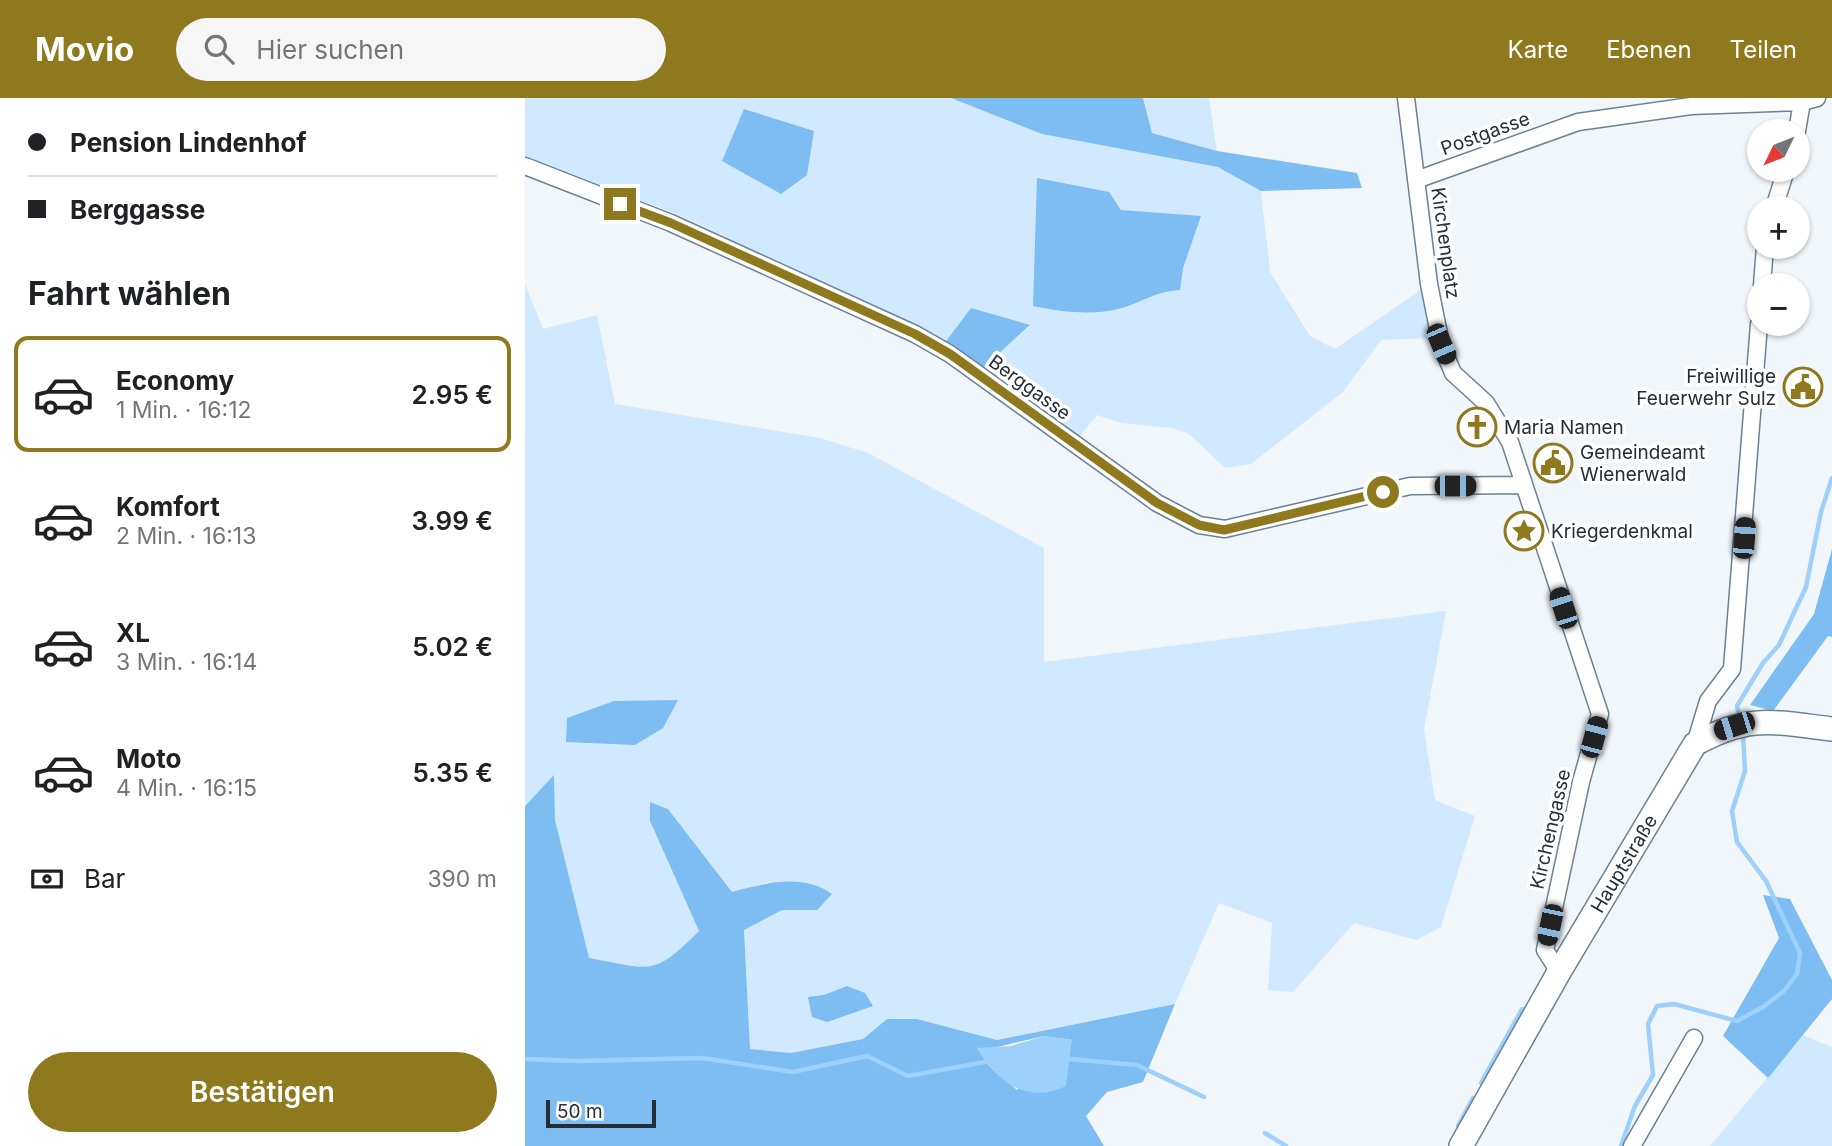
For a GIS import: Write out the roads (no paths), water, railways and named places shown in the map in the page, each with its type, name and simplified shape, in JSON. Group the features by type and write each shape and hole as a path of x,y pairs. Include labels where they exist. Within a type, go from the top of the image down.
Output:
{"main road":[{"name":"Hauptstraße","path":"1461,1146 1559,972 1695,744 1720,730 1769,720 1832,729"}],"street":[{"path":"1406,98 1416,180"},
{"path":"1802,119 1810,100"},
{"name":"Postgasse","path":"1416,180 1578,122 1691,106 1810,100"},
{"name":"Berggasse","path":"525,166 671,223 915,334 950,354 1157,503 1199,525 1224,530 1410,486 1523,485"},
{"name":"Kirchenplatz","path":"1416,180 1429,284 1441,344 1453,373 1486,403 1510,442 1539,534"},
{"path":"1695,744 1708,701 1731,669 1758,336"},
{"name":"Kirchengasse","path":"1539,534 1600,714 1581,782 1545,950 1559,972"},
{"path":"1632,1146 1694,1038"}],"waterway":[{"path":"1740,718 1737,706 1763,663 1779,645 1806,587 1821,512 1832,478"},
{"path":"1621,1146 1635,1106 1653,1075 1648,1024 1657,1006 1674,1004 1737,1021 1763,1007 1784,991 1797,974 1800,953 1766,881 1737,842 1732,811 1745,771 1743,734"},
{"path":"1481,1083 1522,1009"},
{"path":"525,1059 577,1061 702,1058 793,1072 867,1056 908,1076 985,1062"},
{"path":"1069,1059 1137,1065 1204,1097"},
{"path":"1458,1126 1473,1098"},
{"path":"1265,1133 1286,1146"}],"place":[{"name":"Freiwillige Feuerwehr Sulz","path":"1803,387"},
{"name":"Maria Namen","path":"1477,427"},
{"name":"Gemeindeamt Wienerwald","path":"1553,463"},
{"name":"Kriegerdenkmal","path":"1524,531"}]}
